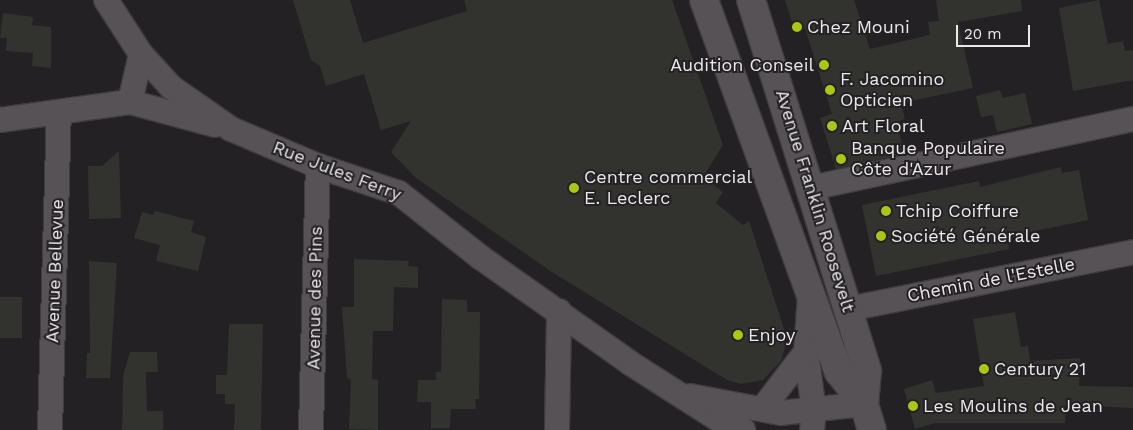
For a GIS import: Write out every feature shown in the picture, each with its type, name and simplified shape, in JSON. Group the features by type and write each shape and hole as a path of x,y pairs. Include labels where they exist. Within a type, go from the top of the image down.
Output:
{"main road":[{"name":"Avenue Franklin Roosevelt","path":"704,0 839,372 864,404 872,430"},
{"name":"Avenue Franklin Roosevelt","path":"751,0 867,371 864,404"}],"street":[{"name":"Rue Jules Ferry","path":"106,0 141,54 170,87 231,129 318,166 399,193 480,257 630,363 721,421 743,430"},
{"path":"130,102 141,54"},
{"path":"0,120 130,102 231,129"},
{"name":"Avenue Bellevue","path":"50,430 59,113"},
{"path":"811,188 1133,120"},
{"name":"Avenue des Pins","path":"311,430 318,166"},
{"name":"Chemin de l'Estelle","path":"849,309 1133,252"},
{"name":"Avenue Franklin Roosevelt","path":"810,292 806,352 813,421"},
{"path":"557,430 559,311"},
{"path":"763,408 806,352"},
{"name":"Rue Jules Ferry","path":"684,396 763,408 813,421 864,404"}],"building":[{"name":"Centre commercial E. Leclerc","path":"293,0 350,0 363,43 467,11 464,0 672,0 723,145 703,177 723,192 716,203 743,225 749,221 784,329 786,344 781,361 763,380 741,384 727,380 552,272 416,178 391,152 411,121 381,130 364,74 326,86 320,66 311,60"},
{"path":"785,0 854,0 870,49 930,35 928,22 939,21 936,0 1021,0 1022,11 958,22 973,88 901,103 905,119 896,122 905,154 836,169 820,118 832,114 805,28 795,31"},
{"path":"1099,0 1108,44 1123,41 1125,51 1133,50 1133,80 1073,91 1059,8"},
{"path":"3,13 33,17 32,25 51,27 51,68 32,66 33,53 6,51 7,38 0,38"},
{"path":"1000,90 1003,98 1025,93 1032,124 997,132 993,115 981,117 976,96"},
{"path":"119,151 121,218 89,219 88,166 102,166"},
{"path":"1061,167 1062,173 1079,170 1088,220 1007,237 1009,249 876,276 862,205 979,181 980,187"},
{"path":"155,211 194,221 191,232 206,237 198,271 156,261 160,245 134,238 142,212 153,215"},
{"path":"354,259 409,261 408,266 418,267 418,288 394,287 393,331 373,331 372,379 378,380 378,430 349,429 351,379 347,378 342,307 354,307"},
{"path":"89,261 117,263 110,378 86,378 87,353 90,353"},
{"path":"0,297 22,297 22,338 0,338"},
{"path":"442,299 467,300 467,312 480,312 479,399 475,399 476,409 451,409 450,428 431,428 431,402 417,402 418,380 436,380 436,372 441,372"},
{"path":"1015,312 1021,347 1028,346 1030,361 1080,358 1079,386 1133,387 1133,408 1066,405 1065,423 935,423 915,429 904,389 932,380 936,393 984,386 973,319"},
{"path":"229,324 263,324 261,430 234,430 235,404 225,404 225,394 216,394 216,375 227,375"},
{"path":"130,352 157,352 158,372 146,372 147,411 163,411 163,430 122,430 123,376"}],"place":[{"name":"Chez Mouni","path":"797,27"},
{"name":"Audition Conseil","path":"824,65"},
{"name":"F. Jacomino Opticien","path":"830,90"},
{"name":"Art Floral","path":"832,126"},
{"name":"Banque Populaire Côte d'Azur","path":"841,159"},
{"name":"Centre commercial E. Leclerc","path":"574,188"},
{"name":"Tchip Coiffure","path":"886,211"},
{"name":"Société Générale","path":"881,236"},
{"name":"Enjoy","path":"738,335"},
{"name":"Century 21","path":"984,369"},
{"name":"Les Moulins de Jean","path":"913,406"}]}
